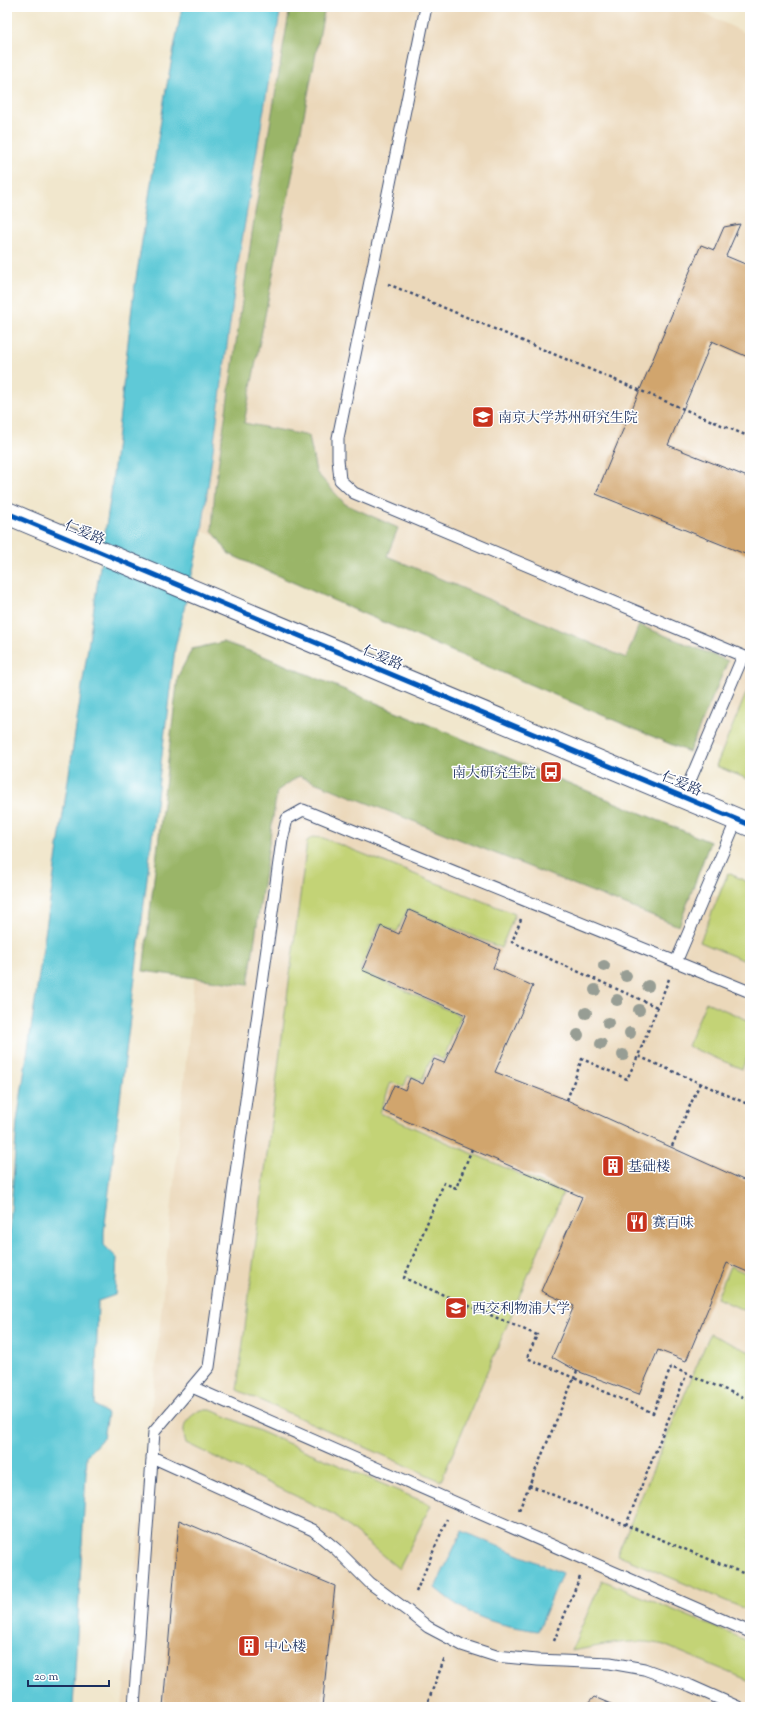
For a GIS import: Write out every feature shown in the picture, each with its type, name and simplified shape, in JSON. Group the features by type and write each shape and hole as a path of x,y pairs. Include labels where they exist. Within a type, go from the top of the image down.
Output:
{"main road":[{"name":"仁爱路","path":"16,516 744,822"}],"lane":[{"path":"426,7 338,438 340,480 354,493 747,658 683,797"},
{"path":"134,1707 154,1432 209,1367 282,840 287,819 303,810 750,992"},
{"path":"676,962 744,822"},
{"path":"192,1387 750,1632"},
{"path":"152,1457 312,1530 337,1550 370,1583 428,1627 462,1645 496,1656 610,1663 644,1670 691,1686 738,1707"}],"path":[{"path":"371,277 750,437"},
{"path":"527,901 512,942 657,1007"},
{"path":"567,1100 582,1059 627,1079 638,1056 676,962"},
{"path":"638,1056 750,1105"},
{"path":"672,1146 700,1083"},
{"path":"472,1150 456,1188 444,1183 404,1278 537,1335 527,1358 653,1413 671,1367 750,1400"},
{"path":"512,1527 577,1371"},
{"path":"626,1525 687,1374"},
{"path":"529,1485 750,1576"},
{"path":"408,1611 454,1502"},
{"path":"546,1660 587,1560"},
{"path":"426,1707 452,1640"}],"shaded area":[{"name":"南京大学苏州研究生院","path":"281,7 690,7 750,35 750,763 202,531 238,264"},
{"name":"西交利物浦大学","path":"306,726 750,910 750,1707 122,1707 213,789"}],"green space":[{"path":"290,7 325,7 244,423 309,436 316,472 345,504 398,528 387,556 626,658 639,625 728,661 689,752 362,613 229,554 212,530 215,487 255,213"},
{"path":"223,642 261,655 710,842 679,926 299,776 277,791 248,985 143,971 178,676 192,649"},
{"path":"750,684 750,780 716,766"},
{"path":"313,837 323,838 515,914 501,948 408,909 397,932 380,924 360,970 461,1016 443,1060 433,1055 422,1080 408,1076 404,1087 391,1082 380,1113 563,1193 441,1481 237,1390 307,841"},
{"path":"728,873 750,883 750,963 700,942"},
{"path":"706,1002 750,1021 750,1051 742,1069 687,1046"},
{"path":"730,1266 750,1275 750,1313 717,1298"},
{"path":"710,1334 750,1352 750,1611 617,1555"},
{"path":"200,1410 211,1410 431,1505 399,1569 333,1514 186,1443 184,1427 188,1420"},
{"path":"602,1580 750,1642 750,1681 664,1645 629,1642 571,1651"}],"water":[{"path":"182,7 281,7 238,264 202,531 175,648 104,1232 104,1245 117,1258 115,1295 98,1301 95,1405 107,1414 103,1438 87,1455 73,1707 7,1707 7,1270 17,1122 111,493 133,298 165,95"},
{"path":"462,1531 562,1573 538,1631 508,1626 471,1613 435,1588"}],"building":[{"path":"740,224 726,256 750,266 750,358 712,341 668,445 750,478 750,556 596,494 701,245 714,250 724,227"},
{"name":"基础楼","path":"409,910 500,950 493,968 533,986 495,1072 567,1100 750,1183 750,1273 727,1263 686,1361 658,1350 639,1394 577,1371 552,1357 574,1306 541,1291 582,1197 383,1111 394,1085 405,1090 410,1078 423,1084 434,1059 444,1063 466,1015 362,970 381,926 399,934"},
{"name":"中心楼","path":"179,1520 335,1586 322,1707 163,1707"},
{"path":"594,1697 618,1707 585,1707"}],"cycle path":[{"path":"7,513 750,825"}],"place":[{"name":"南京大学苏州研究生院","path":"483,417"},
{"name":"南大研究生院","path":"551,772"},
{"name":"基础楼","path":"613,1166"},
{"name":"赛百味","path":"637,1222"},
{"name":"西交利物浦大学","path":"456,1308"},
{"name":"中心楼","path":"249,1646"}]}
